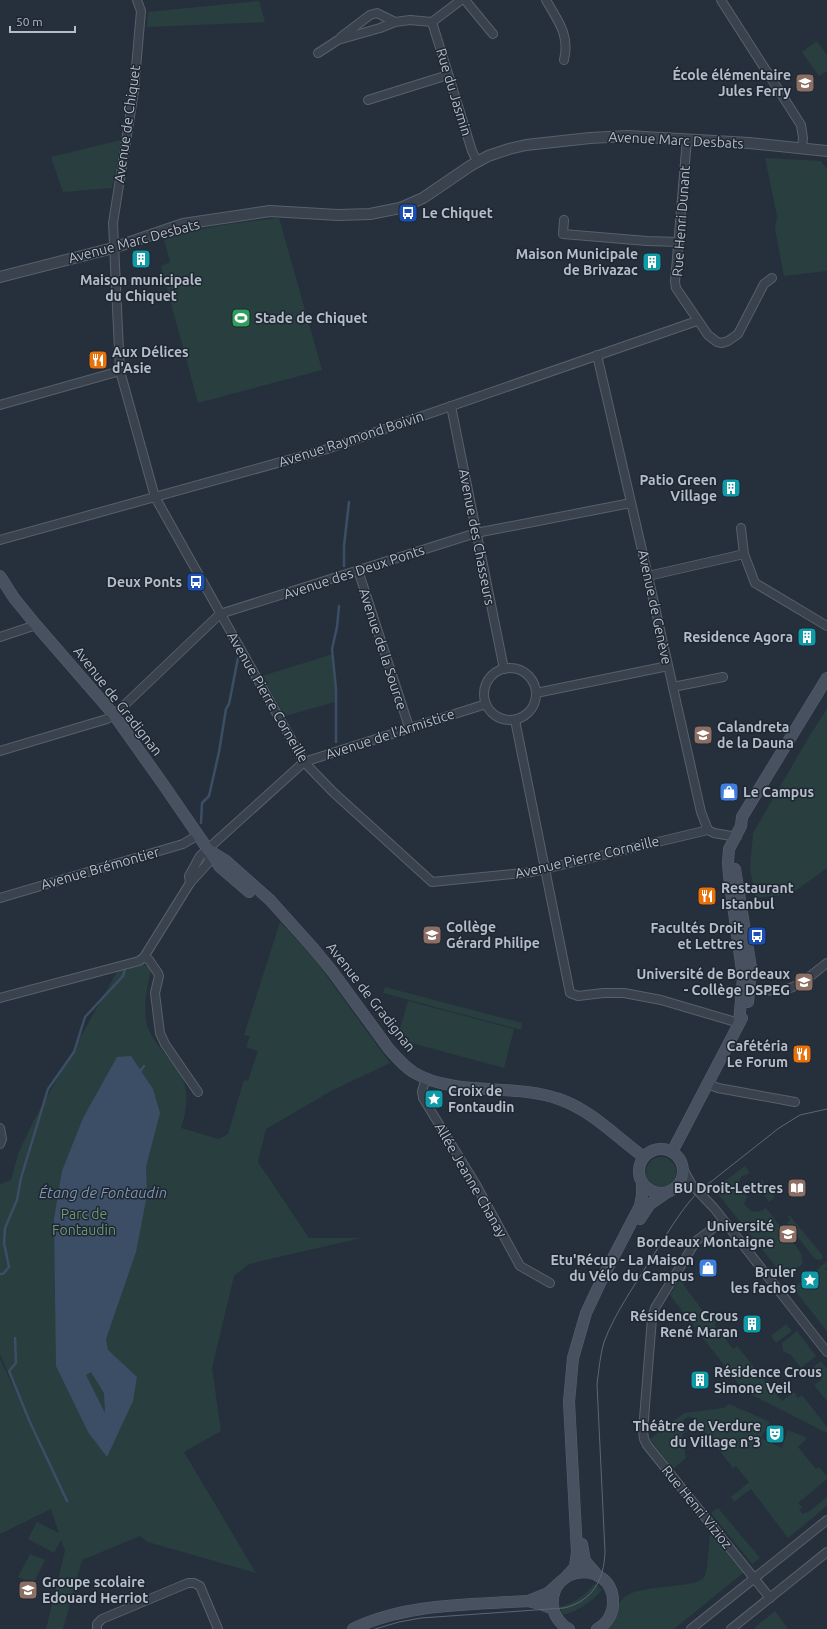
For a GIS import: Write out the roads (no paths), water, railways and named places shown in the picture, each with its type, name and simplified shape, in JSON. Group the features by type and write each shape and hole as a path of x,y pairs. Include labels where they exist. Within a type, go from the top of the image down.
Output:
{"main road":[{"name":"Avenue de Gradignan","path":"0,576 14,598 36,625 114,715 207,849 235,869 270,900 332,971 389,1049 399,1060 413,1072 426,1079 453,1086 541,1094 560,1100 599,1120 644,1157"},
{"path":"739,1023 743,978 728,876 729,849 737,837 746,808 827,678"},
{"path":"741,826 748,820 827,688"},
{"path":"672,1152 747,1007 751,968 741,898 736,875 737,837"},
{"path":"353,1629 372,1621 414,1610 528,1601 548,1593 575,1567 577,1552 569,1407 573,1358 586,1313 640,1206 642,1182 639,1169 644,1157 654,1150 660,1149 672,1152 678,1157 683,1169 681,1182 672,1191 655,1199 646,1208 598,1297 584,1338 575,1382 574,1407 583,1550 585,1561 609,1586 614,1602 608,1620 597,1629"},
{"path":"642,1182 652,1191 666,1193"},
{"path":"567,1629 560,1622 553,1609 554,1592 562,1581 573,1574 582,1572 598,1576"},
{"path":"528,1601 553,1609"}],"street":[{"name":"Avenue de Chiquet","path":"113,248 113,223 134,91 141,11 138,0"},
{"path":"338,40 380,28 395,22 410,20 432,22 461,0"},
{"path":"464,0 493,34"},
{"path":"546,0 565,34 567,43 564,60"},
{"path":"721,0 801,125 803,138 802,148"},
{"path":"318,52 338,40 370,15 377,13 395,22"},
{"name":"Rue du Jasmin","path":"432,22 472,151 477,161"},
{"path":"368,100 448,75"},
{"name":"Avenue Marc Desbats","path":"0,277 113,248 183,224 270,211 370,214 400,208 423,198 477,161 509,148 557,141 628,136 688,139 827,151"},
{"name":"Rue Henri Dunant","path":"688,139 675,282 676,288 697,321 712,339 722,343 738,334 764,284 772,278"},
{"path":"564,220 563,234 647,241 679,242"},
{"name":"Avenue Pierre Corneille","path":"113,248 120,371 155,497 304,762 333,792 432,882 532,872 708,830"},
{"name":"Avenue Raymond Boivin","path":"0,540 324,450 697,321"},
{"name":"Avenue de Genève","path":"597,355 701,812 708,830"},
{"path":"0,405 120,371"},
{"name":"Avenue des Chasseurs","path":"451,406 504,669"},
{"name":"Avenue des Deux Ponts","path":"114,715 220,614 476,533 631,503"},
{"path":"741,528 744,554 755,583 827,626"},
{"path":"648,576 744,554"},
{"name":"Avenue de la Source","path":"358,570 409,727"},
{"path":"0,636 36,625"},
{"path":"536,693 668,666"},
{"path":"504,669 518,670 526,674 534,685 536,693 535,701 531,710 523,717 515,720 506,720 497,717 490,711 486,704 484,693 489,679 496,672 504,669"},
{"path":"673,687 723,677"},
{"name":"Avenue de l'Armistice","path":"207,849 304,762 409,727 486,704"},
{"path":"0,751 107,719 114,715"},
{"path":"515,720 570,993 578,996 603,993 624,993 661,1000 739,1023"},
{"path":"708,830 714,833 737,837"},
{"name":"Avenue Brémontier","path":"0,898 183,844 198,835"},
{"path":"0,998 133,964 144,957 190,883 208,862 207,849"},
{"path":"144,957 149,960 159,976 155,993 160,1033 164,1044 198,1092"},
{"path":"750,989 775,992 797,986 827,963"},
{"name":"Allée Jeanne Chanay","path":"426,1079 422,1091 423,1098 475,1183 520,1266 550,1283"},
{"path":"708,1084 718,1088 795,1102"},
{"path":"0,1128 2,1139 0,1144"},
{"path":"683,1169 692,1185 714,1208 827,1352"},
{"name":"Rue Henri Vizioz","path":"723,1221 696,1241 655,1308 652,1318 643,1431 644,1439 648,1445 770,1598"},
{"path":"691,1629 827,1520"},
{"path":"731,1629 827,1552"},
{"path":"97,1629 97,1624 102,1619 188,1583 194,1583 200,1586 218,1629"}],"water":[{"name":"Étang de Fontaudin","path":"131,1056 153,1089 160,1113 146,1167 147,1195 136,1252 106,1339 108,1350 137,1377 133,1401 107,1457 88,1432 56,1366 54,1219 62,1171 83,1118 117,1057","holes":["91,1372 104,1393 105,1413 86,1375"]}],"waterway":[{"path":"344,566 344,546 349,502"},
{"path":"336,742 336,689 332,649 337,627 339,606"},
{"path":"201,823 202,803 209,796 219,752 226,709 229,704 238,658"},
{"path":"0,1274 3,1274 9,1267 4,1243 5,1228 17,1200 21,1178 48,1089 74,1052 85,1017 123,976 126,966"},
{"path":"139,1073 144,1066"},
{"path":"15,1338 16,1363 9,1371 29,1420 67,1501"}],"tram line":[{"path":"375,1629 399,1622 421,1618 564,1608 574,1605 589,1595 599,1581 605,1552 597,1384 604,1342 608,1331 672,1226 684,1208 698,1192 779,1128 800,1115 827,1109"}],"place":[{"name":"École élémentaire Jules Ferry","path":"805,83"},
{"name":"Le Chiquet","path":"408,213"},
{"name":"Maison municipale du Chiquet","path":"141,259"},
{"name":"Maison Municipale de Brivazac","path":"652,262"},
{"name":"Stade de Chiquet","path":"241,318"},
{"name":"Aux Délices d'Asie","path":"98,360"},
{"name":"Patio Green Village","path":"731,488"},
{"name":"Deux Ponts","path":"196,582"},
{"name":"Residence Agora","path":"807,637"},
{"name":"Calandreta de la Dauna","path":"703,735"},
{"name":"Le Campus","path":"729,792"},
{"name":"Restaurant Istanbul","path":"707,896"},
{"name":"Collège Gérard Philipe","path":"432,935"},
{"name":"Facultés Droit et Lettres","path":"757,936"},
{"name":"Université de Bordeaux - Collège DSPEG","path":"804,982"},
{"name":"Cafétéria Le Forum","path":"802,1054"},
{"name":"Croix de Fontaudin","path":"434,1099"},
{"name":"BU Droit-Lettres","path":"797,1188"},
{"name":"Université Bordeaux Montaigne","path":"788,1234"},
{"name":"Etu'Récup - La Maison du Vélo du Campus","path":"708,1268"},
{"name":"Bruler les fachos","path":"810,1280"},
{"name":"Résidence Crous René Maran","path":"752,1324"},
{"name":"Résidence Crous Simone Veil","path":"700,1380"},
{"name":"Théâtre de Verdure du Village n°3","path":"775,1434"},
{"name":"Groupe scolaire Edouard Herriot","path":"28,1590"}],"park label":[{"name":"Parc de Fontaudin","path":"84,1222"}]}
